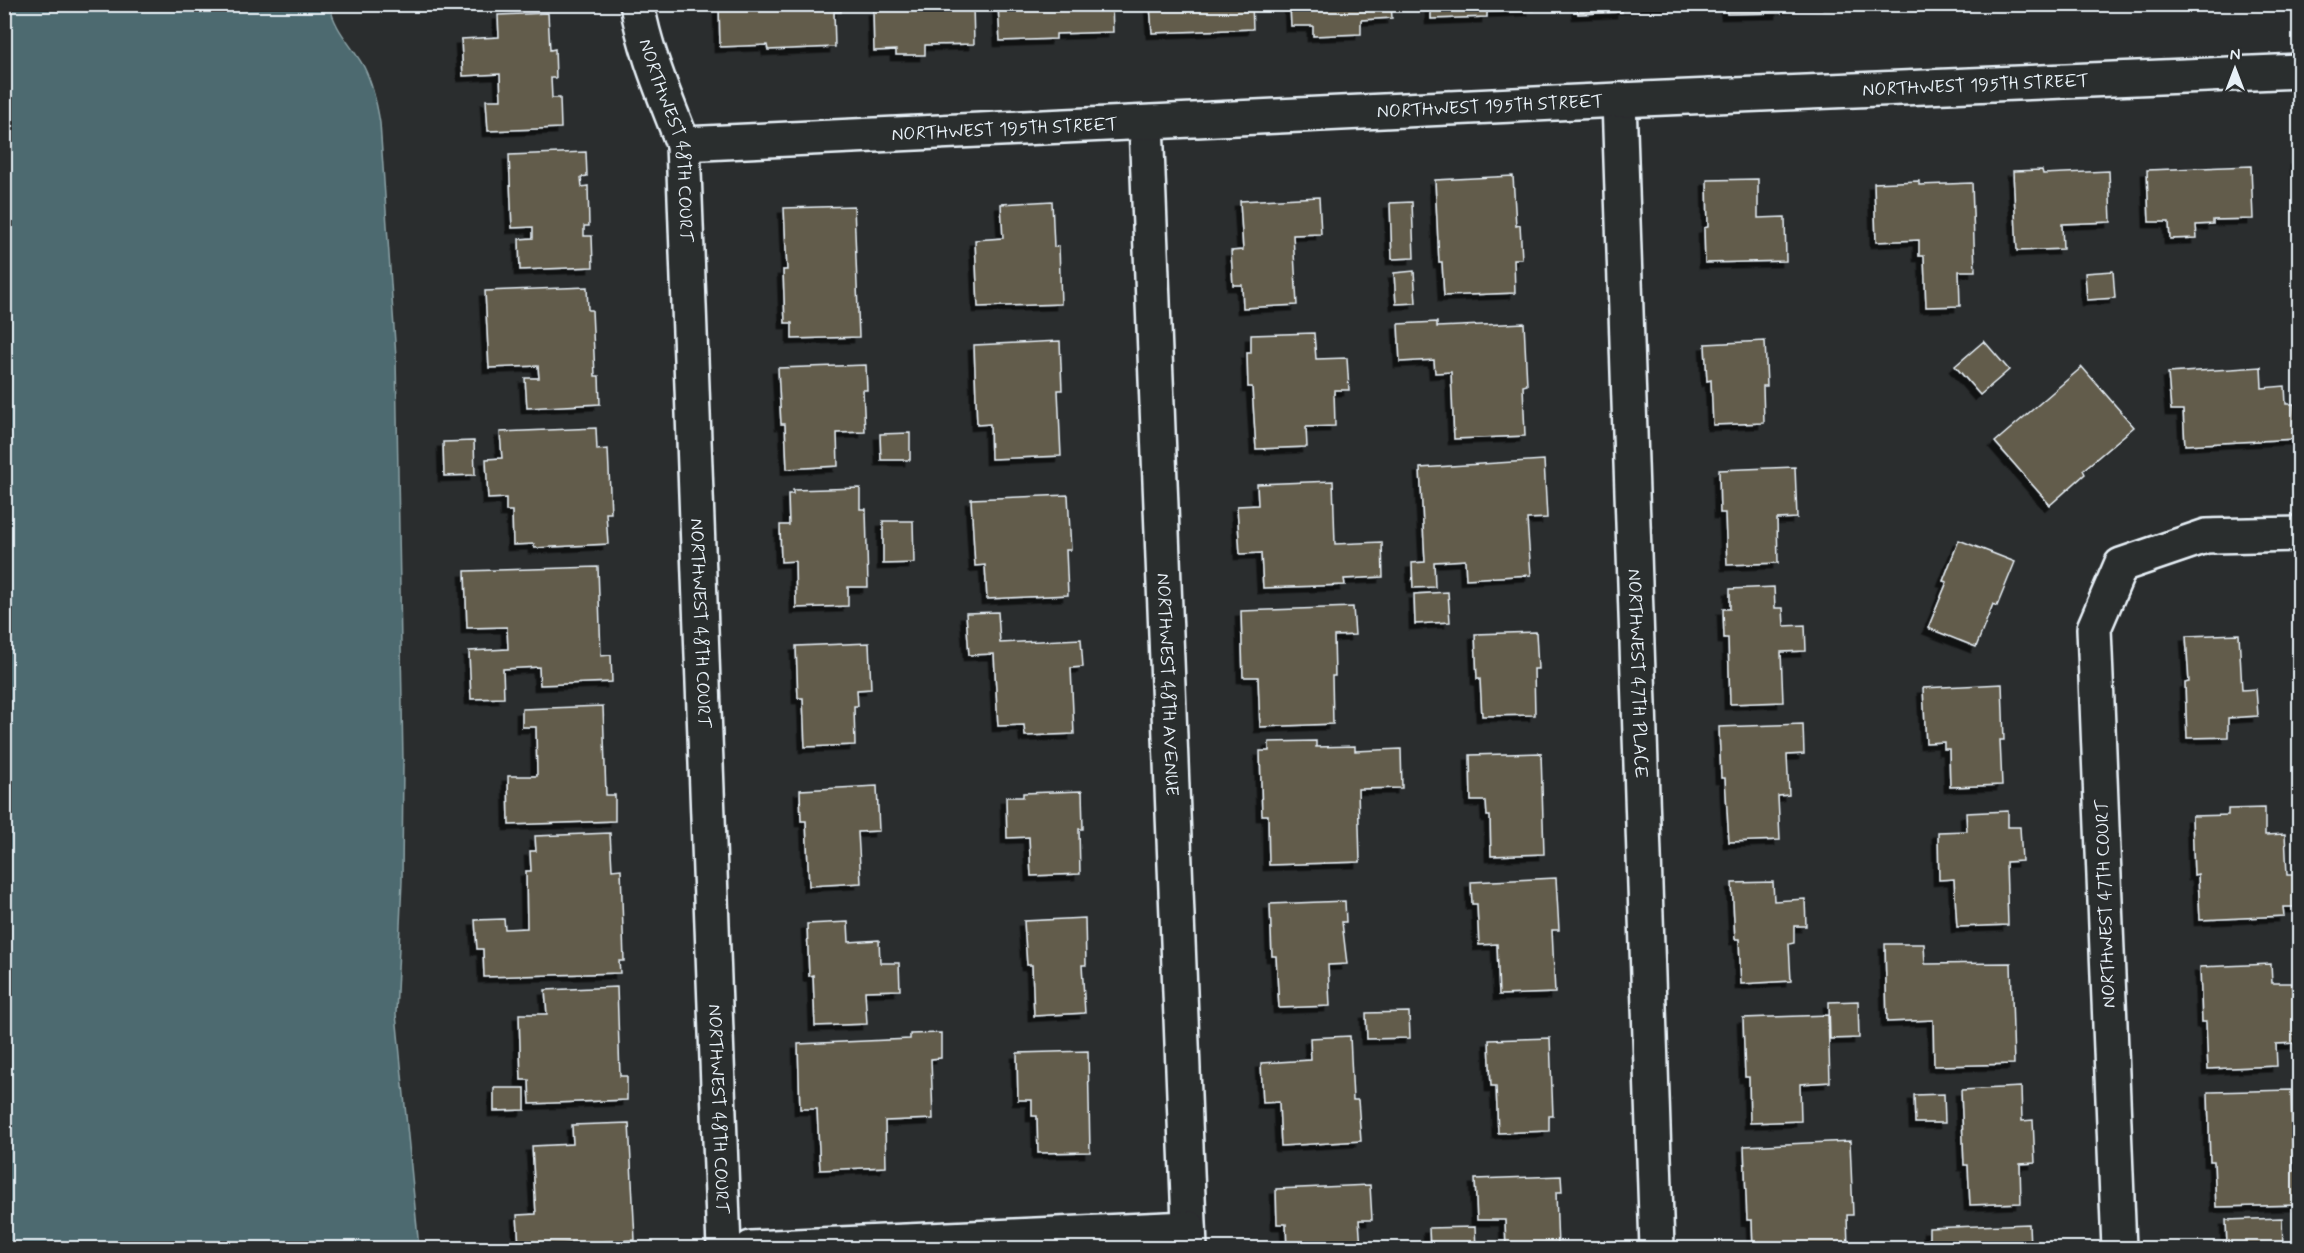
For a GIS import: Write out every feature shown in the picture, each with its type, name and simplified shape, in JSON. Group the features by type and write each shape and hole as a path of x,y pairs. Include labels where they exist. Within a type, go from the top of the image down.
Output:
{"street":[{"name":"NORTHWEST 48TH COURT","path":"637,4 654,64 683,144 724,1248"},
{"name":"NORTHWEST 195TH STREET","path":"683,144 1619,100 2300,72"},
{"name":"NORTHWEST 47TH PLACE","path":"1619,100 1657,1248"},
{"name":"NORTHWEST 48TH AVENUE","path":"1146,123 1190,1238"},
{"name":"NORTHWEST 47TH COURT","path":"2119,1248 2094,628 2121,565 2206,536 2300,534"},
{"path":"751,1248 1190,1238"}],"water":[{"path":"5,4 330,5 335,22 364,67 372,88 380,123 396,357 403,762 402,881 396,1014 419,1248 5,1248"}],"building":[{"path":"719,4 841,4 841,12 834,12 835,47 768,50 767,45 720,47"},
{"path":"891,4 973,4 974,44 925,45 925,55 896,55 896,50 874,51 873,10 891,10"},
{"path":"998,4 1112,4 1113,32 1056,34 1056,39 1000,41"},
{"path":"1150,4 1252,4 1253,29 1152,33"},
{"path":"1290,4 1391,4 1392,18 1361,20 1361,34 1313,36 1313,26 1291,26"},
{"path":"1431,4 1533,4 1533,10 1487,12 1487,17 1431,19"},
{"path":"1577,4 1674,4 1674,6 1622,8 1622,12 1578,14"},
{"path":"1726,4 1827,4 1827,6 1781,8 1781,13 1727,14"},
{"path":"548,13 550,50 555,49 556,78 551,78 552,98 560,98 561,128 488,131 486,100 501,100 500,74 463,76 461,39 499,37 498,15"},
{"path":"586,152 587,176 581,177 582,187 588,186 589,226 584,226 584,236 592,236 593,267 520,270 519,239 533,238 533,227 512,228 509,155"},
{"path":"2296,160 2300,160 2300,201 2298,201"},
{"path":"2251,166 2253,219 2213,220 2213,224 2196,225 2197,238 2170,239 2169,222 2149,222 2147,170"},
{"path":"2042,170 2043,174 2109,171 2111,222 2062,224 2063,249 2017,251 2013,171"},
{"path":"1513,176 1516,226 1520,225 1522,259 1514,259 1515,293 1444,296 1442,262 1439,262 1435,180"},
{"path":"1758,179 1758,218 1785,217 1786,261 1705,263 1704,228 1708,227 1707,180"},
{"path":"1919,181 1919,185 1972,183 1975,271 1959,271 1960,306 1926,307 1924,256 1919,256 1919,240 1876,242 1874,183"},
{"path":"1319,197 1321,234 1293,235 1297,305 1243,308 1242,285 1233,285 1231,251 1243,250 1240,201"},
{"path":"1052,201 1054,247 1059,246 1061,304 978,307 975,240 1003,238 1001,204"},
{"path":"1412,202 1414,258 1392,259 1390,203"},
{"path":"854,206 859,337 792,339 792,323 785,323 783,270 787,270 784,208"},
{"path":"1414,271 1416,303 1396,304 1394,273"},
{"path":"2113,271 2115,298 2087,300 2085,273"},
{"path":"587,287 588,310 592,310 595,376 599,376 600,404 527,408 525,378 539,378 538,366 489,368 485,291"},
{"path":"1437,322 1437,327 1524,323 1527,385 1523,386 1525,436 1454,439 1451,372 1435,373 1434,360 1400,362 1398,324"},
{"path":"1314,333 1316,359 1347,358 1349,390 1334,390 1335,426 1306,427 1307,447 1256,449 1252,387 1248,387 1247,353 1251,353 1251,335"},
{"path":"1060,341 1062,390 1058,390 1061,456 991,459 990,424 977,425 974,345"},
{"path":"1765,341 1767,386 1763,386 1764,423 1713,425 1711,380 1707,381 1705,344"},
{"path":"1984,341 2009,370 1980,395 1955,366"},
{"path":"866,365 867,390 863,390 865,432 837,433 838,466 787,469 785,424 781,424 778,368"},
{"path":"2082,367 2134,427 2083,470 2085,474 2050,505 1995,442"},
{"path":"2261,367 2262,388 2285,386 2286,404 2294,404 2296,439 2185,445 2183,410 2171,410 2168,373"},
{"path":"596,428 597,450 608,449 611,513 606,513 608,544 534,548 534,544 513,545 512,511 506,511 506,498 488,499 486,459 502,458 500,432"},
{"path":"910,433 910,460 881,460 880,434"},
{"path":"474,441 475,475 444,476 443,442"},
{"path":"1544,460 1547,518 1527,519 1531,575 1466,579 1465,560 1434,562 1435,587 1413,588 1412,563 1425,562 1420,468"},
{"path":"1795,467 1797,518 1777,519 1778,563 1727,565 1725,513 1720,513 1719,470"},
{"path":"1333,481 1335,544 1382,542 1383,577 1344,579 1345,585 1263,588 1261,553 1240,554 1237,506 1258,505 1257,484"},
{"path":"860,488 860,509 866,509 868,587 848,587 848,606 796,608 795,561 781,562 780,525 789,525 788,494 793,494 793,490"},
{"path":"1068,495 1071,550 1066,550 1068,595 987,599 985,565 975,566 971,499"},
{"path":"883,521 913,521 914,563 883,564"},
{"path":"1959,540 2015,562 1997,606 1993,604 1976,647 1928,628 1947,582 1943,581"},
{"path":"598,567 601,656 611,655 612,682 540,685 539,667 503,669 504,698 471,699 469,651 508,649 507,627 467,628 465,571"},
{"path":"1774,587 1775,608 1783,608 1784,626 1805,625 1806,651 1781,652 1783,702 1730,704 1728,638 1724,638 1723,609 1730,609 1730,589"},
{"path":"1448,592 1450,622 1415,624 1414,594"},
{"path":"1353,607 1355,635 1334,636 1333,724 1260,727 1258,677 1243,677 1241,611"},
{"path":"998,612 1000,643 1081,639 1083,667 1071,668 1074,734 1025,736 1024,725 998,726 994,654 969,655 966,613"},
{"path":"1536,632 1538,669 1534,669 1535,715 1482,716 1480,679 1477,679 1475,634"},
{"path":"2239,634 2242,690 2256,689 2258,716 2228,718 2228,737 2187,738 2185,683 2189,682 2186,636"},
{"path":"869,643 871,689 857,690 858,706 854,706 855,745 805,747 803,698 798,698 796,646"},
{"path":"2002,684 2004,740 2000,740 2002,785 1950,787 1949,749 1944,749 1944,742 1926,743 1923,688"},
{"path":"603,706 606,795 615,795 615,821 509,825 508,776 537,776 536,727 522,727 522,709"},
{"path":"1803,724 1804,754 1787,755 1789,795 1778,796 1780,840 1729,842 1725,778 1721,778 1719,727"},
{"path":"1316,741 1316,747 1355,746 1355,751 1401,749 1402,788 1358,789 1360,862 1269,865 1268,815 1262,815 1260,751 1269,751 1269,742"},
{"path":"1541,753 1544,854 1491,856 1490,816 1487,816 1486,801 1471,801 1470,755"},
{"path":"877,786 879,831 858,832 861,883 809,886 806,821 801,821 800,790"},
{"path":"1082,791 1083,829 1079,829 1080,874 1031,876 1029,837 1007,838 1006,797 1023,797 1023,793"},
{"path":"2265,808 2265,835 2285,834 2287,875 2297,875 2298,907 2283,907 2284,916 2200,920 2198,874 2194,875 2192,816 2228,815 2228,809"},
{"path":"2008,811 2008,827 2020,827 2022,861 2006,862 2008,925 1957,927 1954,879 1939,880 1938,832 1967,831 1966,813"},
{"path":"610,833 612,870 621,869 624,961 619,961 620,973 484,977 483,949 477,949 475,920 504,919 505,929 527,928 526,871 531,871 530,851 536,851 535,836"},
{"path":"1556,878 1559,930 1552,930 1555,993 1499,995 1497,944 1479,945 1477,904 1472,904 1471,882"},
{"path":"1773,882 1774,901 1805,899 1806,926 1794,926 1794,943 1789,944 1791,981 1741,984 1739,939 1735,939 1732,883"},
{"path":"1345,901 1346,922 1342,922 1347,964 1328,965 1330,1006 1279,1008 1276,956 1272,956 1270,904"},
{"path":"1085,918 1086,965 1082,965 1085,1013 1034,1016 1032,965 1027,965 1024,921"},
{"path":"848,922 849,942 879,940 880,963 899,963 900,990 865,991 867,1024 815,1026 813,975 809,976 807,924"},
{"path":"1885,944 1924,944 1925,964 2011,963 2014,1064 1934,1066 1933,1020 1887,1022"},
{"path":"2271,964 2272,983 2292,983 2295,1043 2276,1044 2277,1066 2208,1069 2206,1022 2202,1022 2200,967"},
{"path":"617,987 620,1076 627,1076 627,1100 530,1104 529,1080 521,1080 519,1014 547,1014 545,990"},
{"path":"1858,1001 1859,1038 1830,1039 1829,1002"},
{"path":"1409,1012 1410,1038 1367,1039 1366,1013"},
{"path":"1828,1015 1830,1082 1800,1084 1801,1121 1750,1123 1749,1077 1745,1077 1743,1018"},
{"path":"941,1033 941,1058 931,1059 933,1119 885,1121 886,1167 820,1170 817,1109 800,1109 798,1044 910,1039 910,1034"},
{"path":"1350,1036 1353,1100 1358,1100 1361,1141 1281,1146 1279,1102 1263,1103 1261,1063 1311,1060 1310,1038"},
{"path":"1550,1038 1553,1116 1549,1116 1549,1131 1498,1133 1496,1086 1491,1086 1489,1040"},
{"path":"1088,1051 1090,1152 1038,1153 1037,1116 1032,1116 1032,1100 1018,1100 1017,1053"},
{"path":"2021,1087 2022,1121 2033,1120 2035,1163 2020,1164 2021,1203 1970,1205 1968,1165 1964,1165 1961,1090"},
{"path":"494,1088 525,1088 525,1110 494,1111"},
{"path":"2291,1090 2293,1170 2300,1169 2300,1205 2216,1207 2214,1161 2210,1161 2208,1092"},
{"path":"1944,1094 1945,1123 1915,1123 1914,1095"},
{"path":"629,1123 635,1240 519,1246 517,1215 536,1214 532,1146 573,1144 572,1125"},
{"path":"1850,1141 1853,1215 1847,1215 1848,1248 1753,1248 1752,1220 1747,1220 1744,1146"},
{"path":"1561,1176 1562,1192 1556,1192 1558,1248 1506,1248 1505,1220 1477,1220 1475,1179"},
{"path":"1370,1185 1372,1220 1359,1220 1361,1248 1287,1248 1286,1224 1277,1224 1276,1189"},
{"path":"2282,1218 2283,1248 2203,1248 2203,1246 2227,1245 2226,1220"},
{"path":"2029,1224 2030,1248 1929,1248 1929,1228"},
{"path":"1475,1227 1476,1248 1430,1248 1429,1228"}]}
